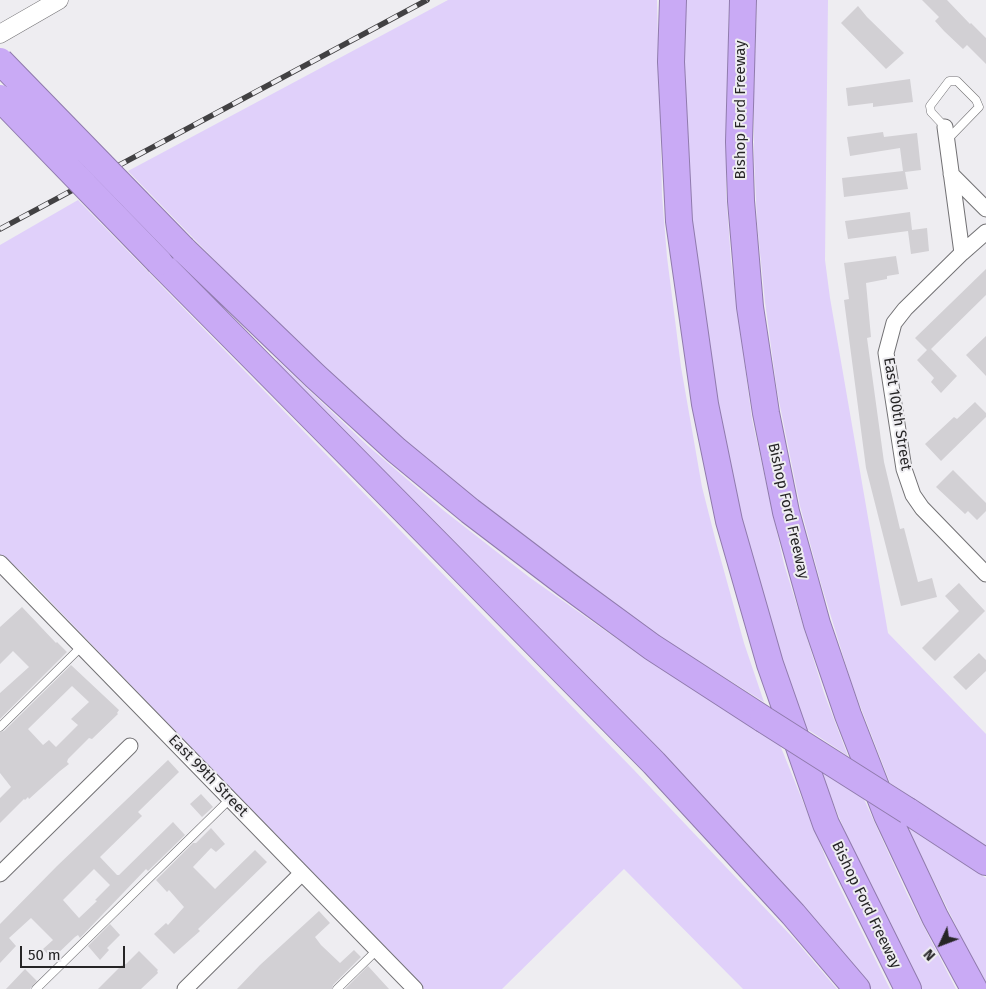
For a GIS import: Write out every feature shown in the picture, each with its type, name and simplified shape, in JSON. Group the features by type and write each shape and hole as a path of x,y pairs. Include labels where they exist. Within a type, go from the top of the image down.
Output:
{"highway":[{"name":"Bishop Ford Freeway","path":"743,0 739,142 741,201 750,307 766,413 786,512 816,624 848,715 887,815 936,917 974,989"},
{"name":"Bishop Ford Freeway","path":"672,10 671,62 679,221 705,404 729,521 770,664 826,824 908,989"},
{"path":"0,60 183,249 315,376 396,450 470,511 652,646 986,862"},
{"path":"0,98 159,262 654,763 793,914 856,989"}],"street":[{"path":"0,34 59,0"},
{"path":"945,134 962,252"},
{"path":"951,174 986,209"},
{"name":"East 100th Street","path":"986,232 962,252 905,309 894,324 886,353 904,469 913,495 922,508 986,574"},
{"name":"East 99th Street","path":"2,571 82,647 415,989"},
{"path":"0,874 130,746"},
{"path":"185,989 302,873"}],"lane":[{"path":"949,81 957,81 976,100 979,107 945,134 931,112 930,106 949,81"},
{"path":"0,726 82,647"},
{"path":"36,989 230,799"},
{"path":"337,989 377,950"}],"shaded area":[{"path":"448,0 657,0 662,195 667,257 681,367 702,487 744,643 764,702 673,645 616,606 456,486 366,409 267,314 128,171"},
{"path":"685,0 729,0 726,191 731,261 752,419 784,564 824,693 848,756 804,727 769,626 740,519 721,433 696,266 689,176 685,71"},
{"path":"757,0 828,0 825,260 888,633 986,734 986,846 890,783 852,685 821,584 800,506 777,391 765,302 757,223 754,157"},
{"path":"78,200 634,770 796,941 837,989 743,989 624,869 502,989 423,989 21,571 0,555 0,245"},
{"path":"277,360 368,446 443,510 529,577 617,639 780,745 829,866 890,989 869,989 275,362"},
{"path":"820,771 864,799 907,894 956,989 922,989 873,894"},
{"path":"907,827 986,878 986,984 965,944"}],"building":[{"path":"922,0 947,0 986,38 986,64 967,45 963,49 944,31 935,21 939,17"},
{"path":"858,6 904,53 886,69 841,23"},
{"path":"910,79 913,102 873,107 873,103 848,106 846,88"},
{"path":"883,132 884,137 917,133 921,170 905,172 908,189 844,197 842,178 903,171 900,148 850,156 847,137"},
{"path":"910,212 912,230 927,228 929,251 911,254 908,231 848,239 845,221"},
{"path":"896,256 899,274 887,276 887,279 866,283 871,337 867,338 884,462 900,529 904,528 918,582 932,578 937,597 901,606 866,468 844,300 849,299 844,263"},
{"path":"986,269 986,295 931,349 957,376 941,393 931,382 934,378 917,360 927,350 915,338"},
{"path":"986,336 986,376 966,355"},
{"path":"975,402 986,413 986,417 941,461 925,444 954,417 957,419"},
{"path":"953,470 986,503 986,511 977,520 968,511 965,514 936,487"},
{"path":"959,583 985,611 935,661 922,648 959,611 945,596"},
{"path":"22,607 67,652 0,719 0,693 29,667 13,651 0,664 0,627"},
{"path":"979,653 986,660 986,671 966,690 953,677"},
{"path":"71,665 119,710 118,714 92,739 89,738 68,759 67,762 69,764 29,799 28,797 24,799 0,823 0,798 11,787 0,773 0,732 4,731","holes":["72,686 89,702 71,719 78,725 56,747 49,740 43,745 28,729"]},
{"path":"168,760 179,772 138,812 142,816 100,857 119,875 173,822 185,835 148,871 146,869 80,938 78,935 75,937 52,959 43,949 53,940 31,918 9,938 16,946 0,963 0,924 57,866","holes":["94,869 110,885 79,918 63,900"]},
{"path":"201,794 213,807 202,817 190,804"},
{"path":"211,828 225,844 216,852 211,848 193,867 215,889 255,850 267,862 198,929 200,931 174,954 154,934 166,923 168,925 184,907 169,890 167,892 156,880"},
{"path":"319,911 330,923 315,937 321,945 340,963 354,950 361,957 333,985 332,989 237,989 260,965"},
{"path":"110,924 120,935 107,948 109,950 100,960 88,946"},
{"path":"139,951 158,970 158,973 141,989 98,989 122,965 126,964"},
{"path":"368,966 389,989 345,989"},
{"path":"25,969 37,981 30,989 6,989"}],"railway":[{"path":"0,229 427,0"}]}
